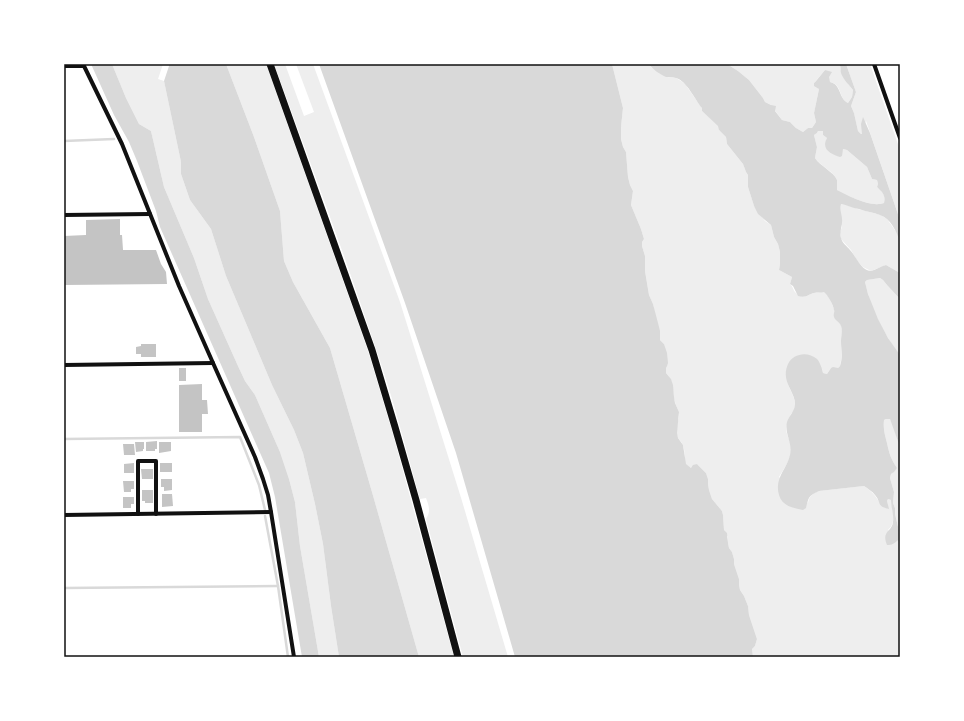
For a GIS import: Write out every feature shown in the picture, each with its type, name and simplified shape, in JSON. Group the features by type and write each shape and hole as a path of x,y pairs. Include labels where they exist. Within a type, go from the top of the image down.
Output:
{"main road":[{"path":"270,64 372,350 416,500 458,657"}],"street":[{"path":"874,64 900,138"},
{"path":"64,66 84,66 122,144 212,363 255,458 268,495 294,657"},
{"path":"64,215 150,214"},
{"path":"64,365 212,363"},
{"path":"138,514 138,461 156,461 156,514"},
{"path":"64,515 271,512"}],"shaded area":[{"path":"91,64 112,64 139,124 151,131 164,187 194,258 208,299 245,381 255,395 280,452 295,502 300,546 319,657 302,657 275,497 269,473 160,227 156,211 129,142 114,115"},
{"path":"112,64 163,64 158,79 164,81 181,162 181,174 190,200 211,229 226,276 272,385 294,430 303,453 323,544 339,657 319,657 300,546 295,502 280,452 255,395 245,381 208,299 194,258 164,187 151,131 139,124"},
{"path":"169,64 226,64 280,211 284,261 293,282 330,348 419,657 339,657 323,544 303,453 294,430 272,385 226,276 211,229 190,200 181,174 181,162 164,81"},
{"path":"226,64 266,64 368,351 392,431 454,657 419,657 330,348 293,282 284,261 280,211"},
{"path":"274,64 285,64 304,116 314,112 296,64 313,64 400,302 462,501 508,657 463,657 426,519 429,511 428,504 426,498 420,499 382,367 364,313"},
{"path":"319,64 612,64 623,108 621,139 626,152 628,177 633,191 631,205 644,239 642,246 645,256 645,271 649,295 660,331 660,340 664,344 667,353 668,363 666,373 671,379 673,385 675,403 679,412 678,438 683,445 686,464 691,468 693,465 697,464 706,473 712,499 722,511 724,530 727,533 729,548 734,559 740,590 748,606 749,615 757,639 755,646 752,649 753,657 515,657 456,453 405,303"},
{"path":"612,64 649,64 651,67 667,77 676,78 685,84 702,108 702,111 719,126 719,130 726,137 727,144 743,164 748,175 748,187 754,206 765,221 771,225 774,237 778,244 780,252 779,270 792,277 790,284 795,292 800,296 824,291 831,302 834,309 835,318 840,323 842,329 840,366 838,368 831,368 827,374 823,373 822,369 789,363 787,379 795,405 786,428 791,454 779,477 808,503 809,498 819,491 864,486 872,492 888,509 887,501 888,499 891,500 893,520 891,527 888,530 900,544 900,657 753,657 752,649 755,646 757,639 749,615 748,606 740,590 734,559 729,548 728,537 724,530 722,511 712,499 706,473 697,464 691,468 685,464 684,447 677,435 679,412 675,402 671,380 666,373 667,367 664,344 660,340 653,304 649,295 645,271 645,256 642,246 644,239 631,205 633,191 628,177 626,152 621,139 623,108"},
{"path":"649,64 727,64 749,80 765,102 776,106 775,111 782,120 790,122 803,132 808,128 812,128 816,122 814,113 819,89 814,86 814,83 825,70 832,72 829,77 830,82 836,86 845,101 848,103 852,97 853,90 842,75 839,64 846,64 856,92 851,106 858,131 862,134 861,124 863,117 900,220 900,241 893,226 884,217 843,204 840,206 842,221 840,233 843,243 864,269 871,271 886,265 900,273 900,299 880,278 867,280 865,282 878,319 888,338 900,355 900,447 890,419 884,420 884,432 889,453 897,468 891,474 890,478 894,492 893,503 900,535 900,544 898,540 893,544 887,545 885,540 886,534 891,528 893,522 891,500 888,499 887,501 889,509 882,507 874,494 864,486 819,491 810,497 806,508 803,510 788,506 780,499 778,489 779,479 791,451 786,426 795,405 795,400 786,376 788,364 793,357 805,354 813,356 817,359 823,373 827,374 833,367 838,368 840,366 842,354 841,326 834,316 833,306 824,292 801,297 798,296 793,286 790,284 792,277 779,270 780,252 771,225 758,214 748,187 748,175 743,164 727,144 726,137 719,130 718,126 702,111 702,108 684,83 676,78 664,76","holes":["818,131 823,131 823,135 827,138 825,147 828,151 840,157 842,156 843,149 847,150 867,167 872,179 877,180 877,187 884,196 884,203 867,203 837,190 837,180 835,177 815,158 817,147 814,135"]},
{"path":"727,64 839,64 848,84 853,90 852,97 848,103 845,101 837,86 830,82 825,70 814,83 819,89 814,113 816,122 812,128 808,128 803,132 790,122 782,120 771,105 765,102 749,80"},
{"path":"846,64 870,64 900,150 900,220 866,121 862,134 858,131 851,106 856,92"},
{"path":"818,131 823,131 823,135 827,138 825,144 842,156 842,150 847,150 867,167 872,179 877,180 877,187 884,196 884,203 867,203 837,190 837,180 835,177 815,158 817,147 814,135"},
{"path":"840,204 881,215 887,219 897,233 900,241 900,273 886,265 871,271 863,267 858,262 851,250 841,239 840,232 842,227 839,207"},
{"path":"880,278 900,299 900,355 883,329 867,291 865,282 867,280"},
{"path":"890,419 892,423 900,447 900,535 893,503 894,492 890,478 891,474 897,468 890,456 885,435 884,420"}],"building":[{"path":"120,219 120,235 122,235 123,250 156,250 161,264 166,272 167,284 64,285 64,236 86,235 86,220"},
{"path":"141,344 156,344 156,357 141,357 141,354 136,354 136,347 141,346"},
{"path":"179,368 186,368 186,381 179,381"},
{"path":"202,384 202,400 207,400 208,414 202,414 202,432 179,432 179,385"},
{"path":"157,441 157,449 155,449 155,451 146,451 146,442"},
{"path":"135,442 144,442 143,451 136,452"},
{"path":"159,442 171,442 171,451 159,453"},
{"path":"123,444 134,444 135,455 124,455"},
{"path":"134,463 134,473 124,473 124,464"},
{"path":"160,463 172,463 172,472 160,472"},
{"path":"141,469 153,469 153,479 142,479"},
{"path":"161,479 172,479 172,490 164,491 164,487 161,487"},
{"path":"123,481 134,481 134,489 131,489 131,492 124,492"},
{"path":"142,490 153,490 153,503 145,503 145,501 142,501"},
{"path":"162,494 172,494 173,506 162,507"},
{"path":"123,497 134,497 134,504 131,504 131,508 123,508"}],"waterway":[{"path":"64,141 114,139"},
{"path":"64,439 240,437 259,485 265,510"},
{"path":"265,516 278,586 288,657"},
{"path":"64,588 278,586"}]}
